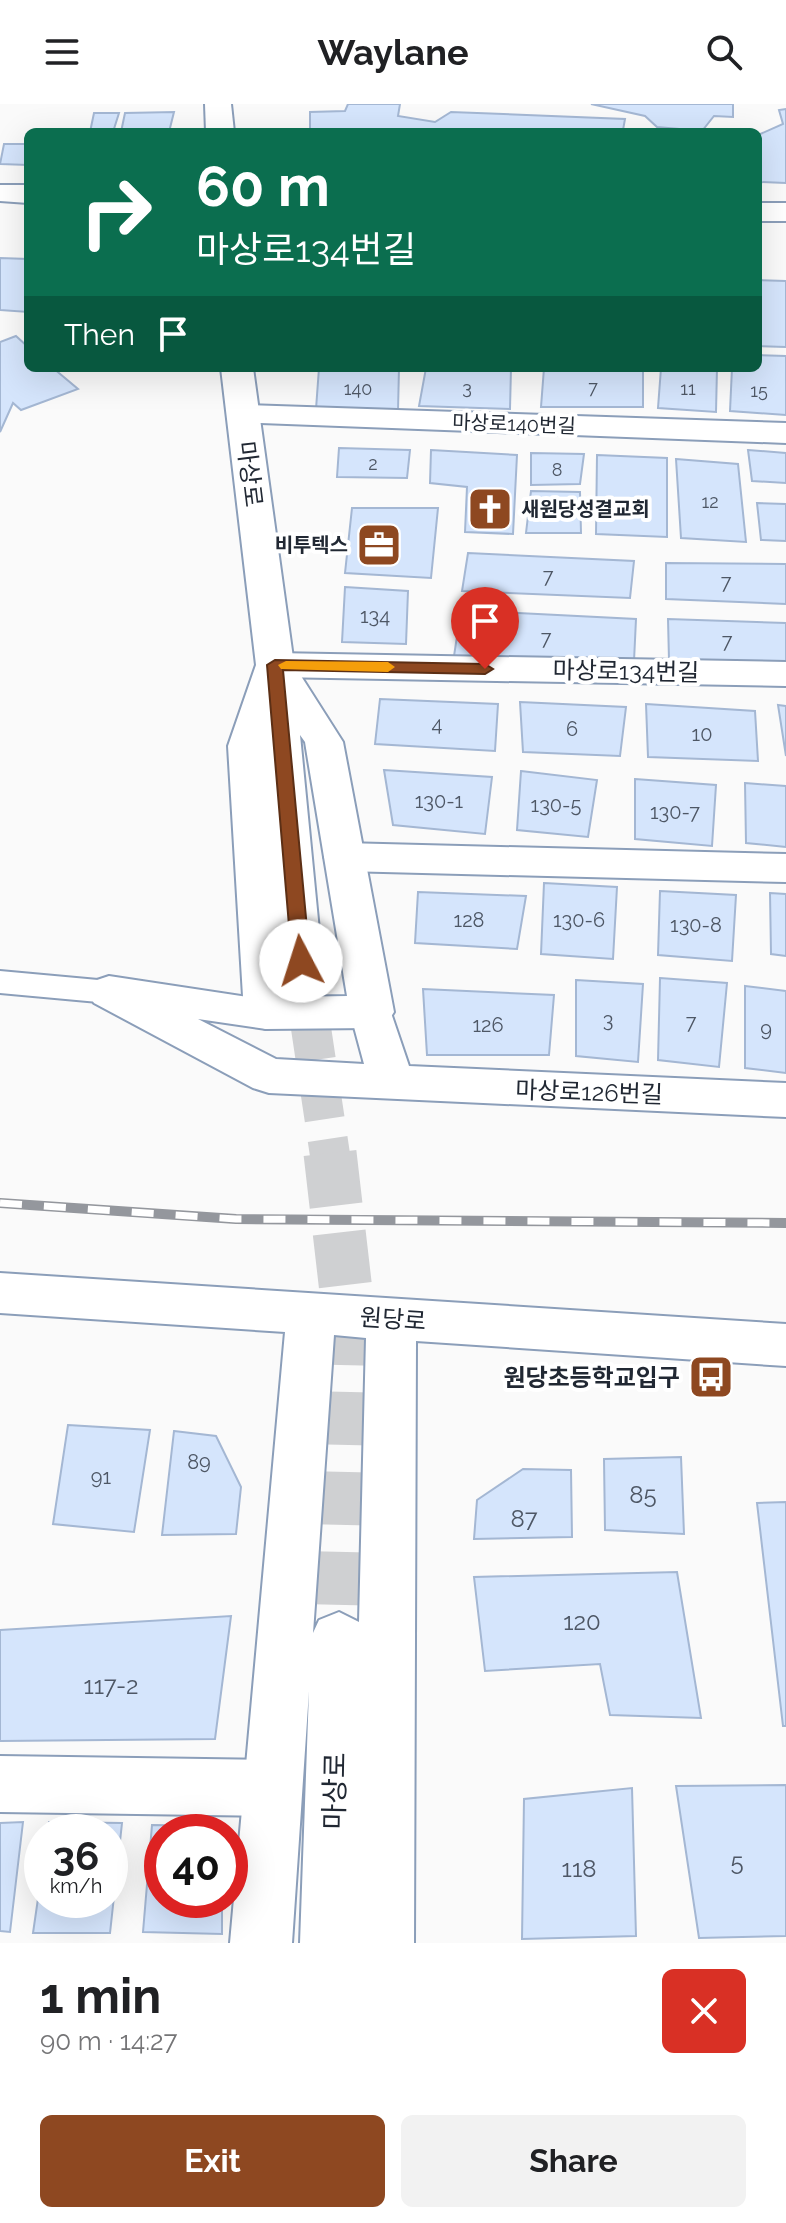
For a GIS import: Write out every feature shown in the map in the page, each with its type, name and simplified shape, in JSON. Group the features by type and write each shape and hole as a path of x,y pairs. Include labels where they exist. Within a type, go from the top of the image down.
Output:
{"street":[{"path":"218,104 220,128"},
{"path":"0,193 24,194"},
{"path":"0,212 24,213"},
{"path":"762,212 786,212"},
{"path":"762,228 786,229"},
{"name":"마상로","path":"238,372 275,665 301,961"},
{"name":"마상로140번길","path":"243,415 786,433"},
{"path":"275,665 324,742 372,1012 392,1084"},
{"path":"266,1013 247,746 275,665"},
{"name":"마상로134번길","path":"275,665 786,674"},
{"path":"344,857 786,868"},
{"path":"109,992 176,997 266,1013 372,1012"},
{"name":"마상로126번길","path":"109,992 269,1076 786,1100"},
{"name":"원당로","path":"0,1293 786,1345"},
{"path":"261,1943 311,1313"},
{"path":"383,1943 391,1318"},
{"name":"마상로","path":"331,1943 339,1638"},
{"path":"0,1784 273,1788"}],"lane":[{"path":"0,982 109,992"}],"building":[{"path":"348,104 400,104 398,116 435,122 451,112 625,119 623,128 310,128 310,112 345,111"},
{"path":"591,104 733,104 733,117 714,116 704,128 657,127 645,116"},
{"path":"786,109 786,183 762,182 762,133 783,124 779,110"},
{"path":"174,112 170,128 122,128 125,113"},
{"path":"94,113 119,113 114,128 91,128"},
{"path":"4,144 24,144 24,165 0,164"},
{"path":"0,258 24,259 24,312 0,310"},
{"path":"762,280 786,281 786,347 762,346"},
{"path":"16,336 24,343 24,372 58,372 78,389 21,410 13,403 0,432 0,342"},
{"path":"762,355 786,356 786,415 730,411 732,372 762,372"},
{"path":"319,372 399,372 398,411 316,409"},
{"path":"425,372 511,372 510,409 419,406"},
{"path":"544,372 643,372 643,407 541,407"},
{"path":"661,372 717,372 716,412 658,408"},
{"path":"339,448 410,450 407,478 337,477"},
{"name":"새원당성결교회","path":"431,450 517,455 513,534 465,532 467,487 430,483"},
{"path":"748,450 786,453 786,483 752,481"},
{"path":"531,453 584,454 580,484 531,485"},
{"path":"597,455 667,458 667,537 596,534"},
{"path":"676,459 738,464 746,542 681,538"},
{"path":"531,491 580,492 581,533 526,533"},
{"path":"757,503 786,504 786,541 761,540"},
{"path":"352,508 438,508 431,578 345,573"},
{"path":"468,553 634,561 630,598 462,591"},
{"path":"666,563 786,564 786,604 666,599"},
{"path":"345,587 408,591 406,644 342,642"},
{"path":"461,610 636,619 634,661 454,656"},
{"path":"668,619 786,623 786,663 669,660"},
{"path":"380,699 498,704 495,751 375,744"},
{"path":"520,702 626,707 620,756 523,752"},
{"path":"646,704 755,711 758,761 648,757"},
{"path":"778,705 786,706 786,756"},
{"path":"384,770 492,777 485,834 393,825"},
{"path":"521,771 597,780 588,837 517,830"},
{"path":"635,779 716,785 712,846 635,839"},
{"path":"745,783 786,786 786,847 746,843"},
{"path":"544,883 617,887 613,959 541,954"},
{"path":"660,891 736,895 732,961 658,955"},
{"path":"418,892 526,896 517,949 415,943"},
{"path":"770,893 786,894 786,956 771,954"},
{"path":"660,978 727,983 719,1067 658,1060"},
{"path":"576,980 643,984 638,1062 576,1056"},
{"path":"745,986 786,991 786,1073 745,1068"},
{"path":"423,989 554,995 549,1055 427,1055"},
{"path":"68,1425 150,1430 134,1532 53,1524"},
{"path":"174,1431 216,1436 241,1487 236,1534 162,1535"},
{"path":"681,1457 684,1534 605,1530 604,1459"},
{"path":"523,1469 571,1470 572,1537 474,1539 477,1500"},
{"path":"786,1502 786,1726 783,1726 757,1503"},
{"path":"677,1572 701,1718 610,1715 600,1664 485,1671 474,1577"},
{"path":"231,1616 215,1739 0,1741 0,1630"},
{"path":"786,1785 786,1936 699,1938 676,1786"},
{"path":"632,1788 636,1936 522,1939 524,1799"},
{"path":"23,1822 10,1932 0,1931 0,1823"},
{"path":"35,1918 112,1918 110,1933 33,1933"},
{"path":"144,1918 222,1918 222,1934 143,1932"}],"tunnel":[{"path":"301,961 330,1155"},
{"path":"330,1153 347,1300 339,1638"}],"railway":[{"path":"0,1203 236,1219 786,1223"}],"slow traffic":[{"path":"286,665 388,667"}],"place":[{"name":"새원당성결교회","path":"490,509"},
{"name":"비투텍스","path":"379,545"},
{"name":"원당초등학교입구","path":"711,1377"}],"route":[{"path":"301,961 275,665 485,669"}]}
